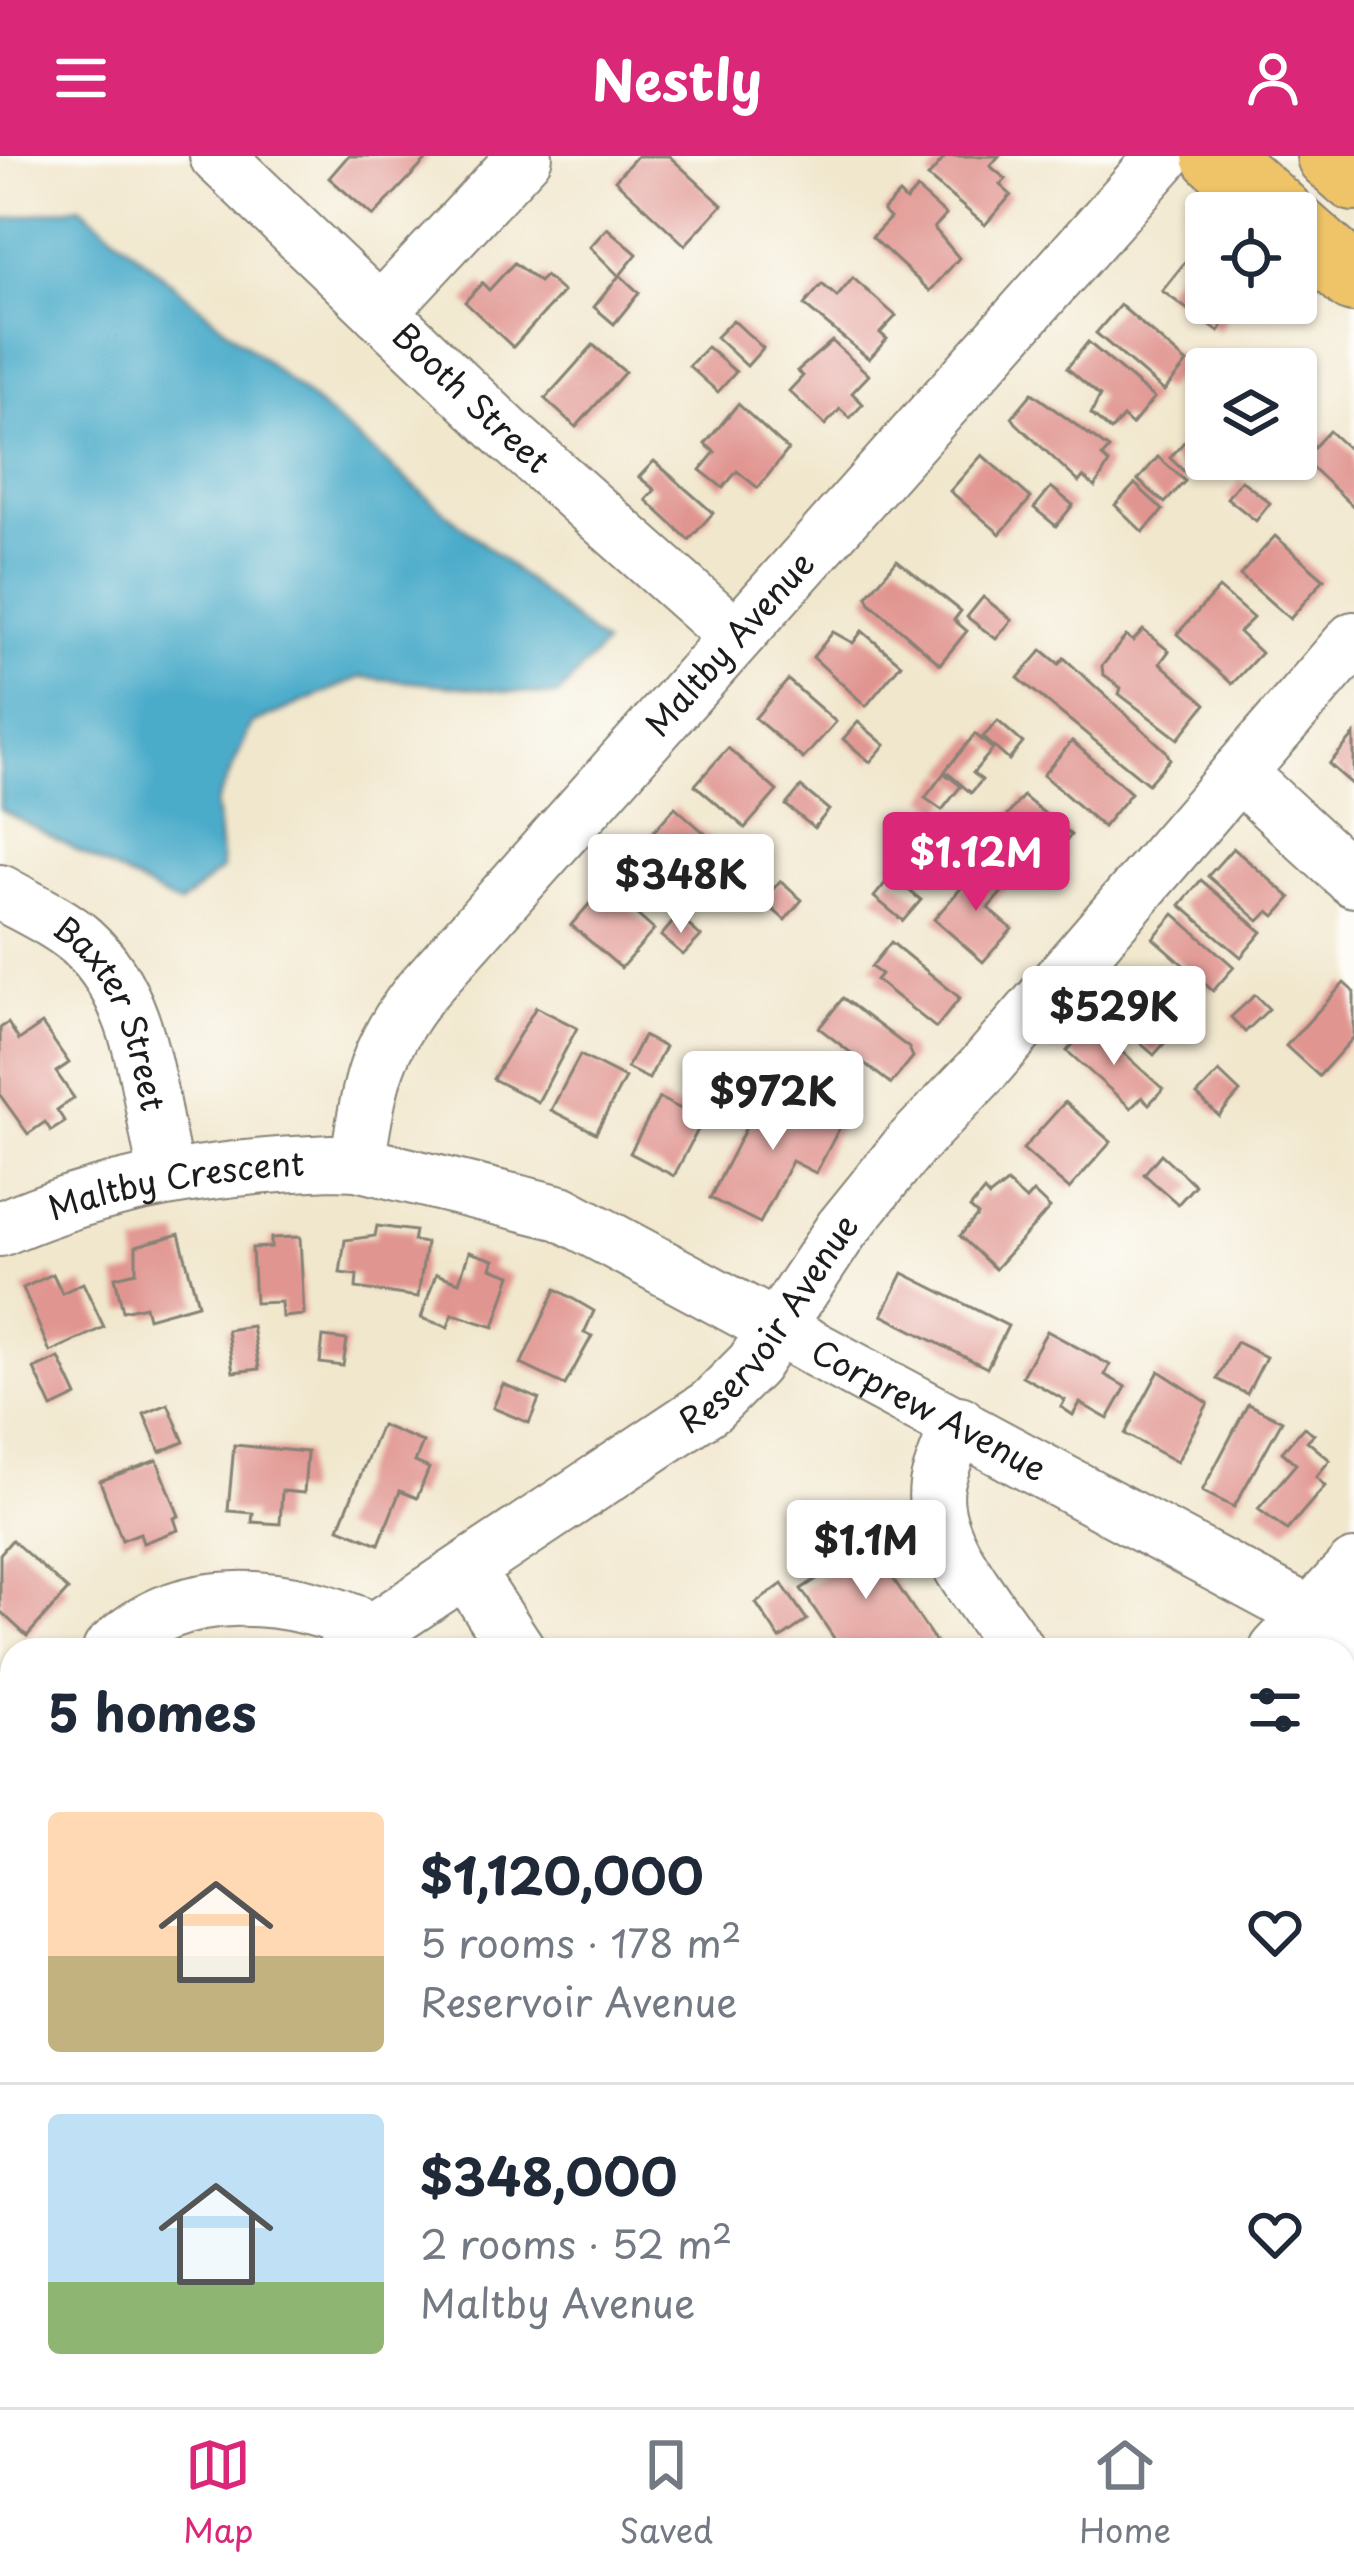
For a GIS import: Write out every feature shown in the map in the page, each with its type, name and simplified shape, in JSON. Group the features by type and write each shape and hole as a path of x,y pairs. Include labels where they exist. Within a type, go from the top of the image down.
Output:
{"main road":[{"path":"1216,156 1256,192"},
{"path":"1330,156 1354,178"},
{"path":"1317,246 1354,279"}],"street":[{"name":"Booth Street","path":"217,156 380,312 734,635"},
{"path":"380,312 525,156"},
{"name":"Maltby Avenue","path":"357,1162 372,1072 386,1036 734,635 1164,156"},
{"name":"Reservoir Avenue","path":"364,1638 711,1406 753,1364 842,1229 910,1145 984,1068 1354,639"},
{"path":"1238,773 1354,880"},
{"name":"Baxter Street","path":"0,892 77,938 106,967 127,1003 167,1176"},
{"name":"Maltby Crescent","path":"0,1229 63,1204 167,1176 243,1166 357,1162"},
{"name":"Corprew Avenue","path":"357,1162 561,1213 959,1424 1314,1635"},
{"path":"959,1424 937,1485 937,1512 949,1542 1009,1638"},
{"path":"1314,1635 1354,1567"},
{"path":"466,1571 510,1638"},
{"path":"127,1638 160,1614 197,1601 249,1598 301,1604 354,1638"}],"water":[{"path":"80,206 604,645 557,696 361,677 252,724 216,804 222,869 179,905 0,809 0,220"}],"building":[{"path":"348,156 430,156 373,216 329,178"},
{"path":"637,156 669,156 722,205 685,245 615,180"},
{"path":"946,156 999,156 990,166 1006,179 1000,185 1011,195 985,225 928,177"},
{"path":"917,189 946,215 934,228 959,258 930,291 872,237 890,218 883,211 899,194 906,201"},
{"path":"607,228 637,254 620,275 639,293 614,324 594,307 619,276 590,247"},
{"path":"1185,262 1185,308 1162,291"},
{"path":"514,263 539,282 545,276 563,292 513,347 465,302 482,283 489,290"},
{"path":"853,278 896,316 880,333 887,339 869,359 804,305 822,284 837,297"},
{"path":"1120,305 1185,365 1164,391 1096,333"},
{"path":"733,320 763,348 747,366 716,337"},
{"path":"832,341 869,375 852,393 863,404 850,418 840,409 825,425 789,391 803,376 797,371"},
{"path":"1088,342 1154,398 1132,425 1123,417 1111,431 1091,414 1100,396 1067,368"},
{"path":"593,345 625,372 576,427 545,399"},
{"path":"707,347 736,372 718,392 689,366"},
{"path":"1032,393 1109,449 1102,457 1109,463 1095,487 1083,477 1079,482 1016,423 1012,417"},
{"path":"738,404 788,450 758,488 737,471 723,488 700,470 715,452 705,444"},
{"path":"1329,431 1354,454 1354,507 1317,472 1317,444"},
{"path":"1185,441 1185,472 1170,458"},
{"path":"982,455 1031,498 1000,534 950,491"},
{"path":"1158,457 1185,481 1165,503 1138,480"},
{"path":"654,461 713,513 689,540 646,500 655,490 639,477"},
{"path":"1241,480 1270,503 1256,521 1227,498"},
{"path":"1135,484 1163,510 1143,532 1115,505"},
{"path":"1051,487 1073,505 1056,526 1034,508"},
{"path":"1275,536 1324,579 1290,619 1240,575"},
{"path":"897,560 961,611 954,620 967,631 940,664 867,596"},
{"path":"1219,588 1253,618 1239,632 1261,653 1232,684 1177,634"},
{"path":"983,597 1012,620 996,639 967,617"},
{"path":"1143,630 1169,651 1160,663 1206,704 1178,739 1119,694 1121,688 1103,674 1102,666 1126,636 1133,641"},
{"path":"862,631 901,664 866,706 813,657 833,632 853,643"},
{"path":"1042,650 1059,664 1064,658 1166,751 1170,759 1148,784 1018,678"},
{"path":"788,680 836,722 803,759 755,718"},
{"path":"998,721 1023,743 1009,760 983,737"},
{"path":"858,722 885,745 870,762 843,739"},
{"path":"975,734 993,749 973,773 982,780 971,793 945,771"},
{"path":"1354,735 1354,786 1329,764"},
{"path":"1072,741 1131,793 1103,827 1043,775"},
{"path":"728,748 777,791 745,828 695,785"},
{"path":"944,773 961,786 942,810 925,798"},
{"path":"801,787 829,810 814,828 786,805"},
{"path":"1023,796 1071,835 1060,849 1067,855 1052,873 1044,866 1032,880 979,837 996,817 1002,822"},
{"path":"675,807 719,846 705,863 726,881 706,904 641,846"},
{"path":"1233,848 1291,898 1275,916 1269,911 1259,921 1208,876"},
{"path":"983,863 1008,885 988,908 1012,929 983,962 934,919"},
{"path":"891,876 921,900 903,921 874,897"},
{"path":"1201,880 1262,932 1241,957 1180,905"},
{"path":"780,881 802,900 785,920 763,901"},
{"path":"605,886 654,930 621,968 571,925"},
{"path":"1174,914 1234,967 1213,991 1153,938"},
{"path":"678,916 701,936 683,955 661,936"},
{"path":"891,942 960,998 936,1028 876,980 881,974 871,967"},
{"path":"1116,977 1176,1030 1154,1055 1094,1002"},
{"path":"1344,983 1354,992 1354,1037 1319,1076 1286,1046"},
{"path":"1255,995 1269,1009 1245,1032 1231,1017"},
{"path":"843,998 909,1048 913,1057 891,1084 819,1028"},
{"path":"536,1007 577,1028 538,1102 493,1079"},
{"path":"8,1023 19,1040 42,1024 69,1063 56,1072 74,1098 57,1110 65,1122 51,1131 45,1122 28,1134 0,1095 0,1028"},
{"path":"1091,1024 1163,1089 1149,1104 1142,1097 1131,1108 1067,1051"},
{"path":"643,1036 665,1047 649,1079 627,1068"},
{"path":"580,1055 625,1078 596,1133 551,1110"},
{"path":"731,1060 753,1072 735,1103 714,1092"},
{"path":"1219,1072 1240,1092 1219,1116 1197,1095"},
{"path":"767,1086 841,1125 816,1173 792,1161 760,1223 710,1198"},
{"path":"659,1098 703,1120 674,1176 630,1153"},
{"path":"1065,1102 1111,1142 1069,1189 1023,1149"},
{"path":"1161,1154 1195,1185 1178,1204 1144,1174"},
{"path":"1007,1183 1026,1200 1033,1192 1050,1208 995,1269 960,1236 978,1215 970,1208 984,1191 989,1197"},
{"path":"377,1226 415,1231 413,1241 426,1243 418,1297 356,1288 357,1275 340,1273 345,1240 375,1236"},
{"path":"179,1234 198,1304 148,1318 145,1306 123,1311 115,1277 136,1272 136,1246"},
{"path":"300,1237 304,1315 282,1317 281,1302 255,1303 252,1248 271,1247 271,1238"},
{"path":"469,1252 494,1260 491,1268 511,1275 494,1327 452,1314 448,1327 421,1318 436,1274 459,1282"},
{"path":"903,1273 1008,1326 987,1368 882,1315"},
{"path":"53,1274 62,1293 83,1283 104,1327 50,1352 23,1288"},
{"path":"556,1289 594,1311 584,1333 592,1336 565,1385 521,1364"},
{"path":"252,1326 259,1369 233,1372 227,1330"},
{"path":"1047,1331 1110,1365 1105,1375 1126,1387 1108,1419 1080,1403 1073,1415 1061,1407 1065,1400 1022,1376"},
{"path":"323,1337 347,1340 343,1366 320,1363"},
{"path":"1236,1342 1266,1357 1247,1394 1217,1379"},
{"path":"59,1358 77,1396 52,1408 34,1369"},
{"path":"1159,1371 1208,1403 1177,1462 1125,1434"},
{"path":"503,1384 539,1399 529,1423 493,1408"},
{"path":"168,1404 184,1442 160,1452 144,1414"},
{"path":"1248,1404 1282,1421 1234,1507 1202,1491"},
{"path":"381,1425 423,1442 415,1462 429,1468 417,1498 400,1491 379,1544 339,1528"},
{"path":"1304,1427 1314,1434 1307,1441 1330,1460 1316,1477 1325,1486 1287,1530 1258,1509 1296,1464 1282,1452"},
{"path":"234,1445 307,1452 304,1493 282,1491 280,1524 252,1522 253,1513 228,1511"},
{"path":"157,1460 179,1516 174,1518 178,1530 143,1543 140,1533 122,1540 100,1481"},
{"path":"857,1525 933,1638 834,1638 801,1589 841,1563 828,1544"},
{"path":"12,1540 68,1590 27,1636 0,1611 0,1554"},
{"path":"782,1584 807,1620 779,1638 756,1603"}]}
